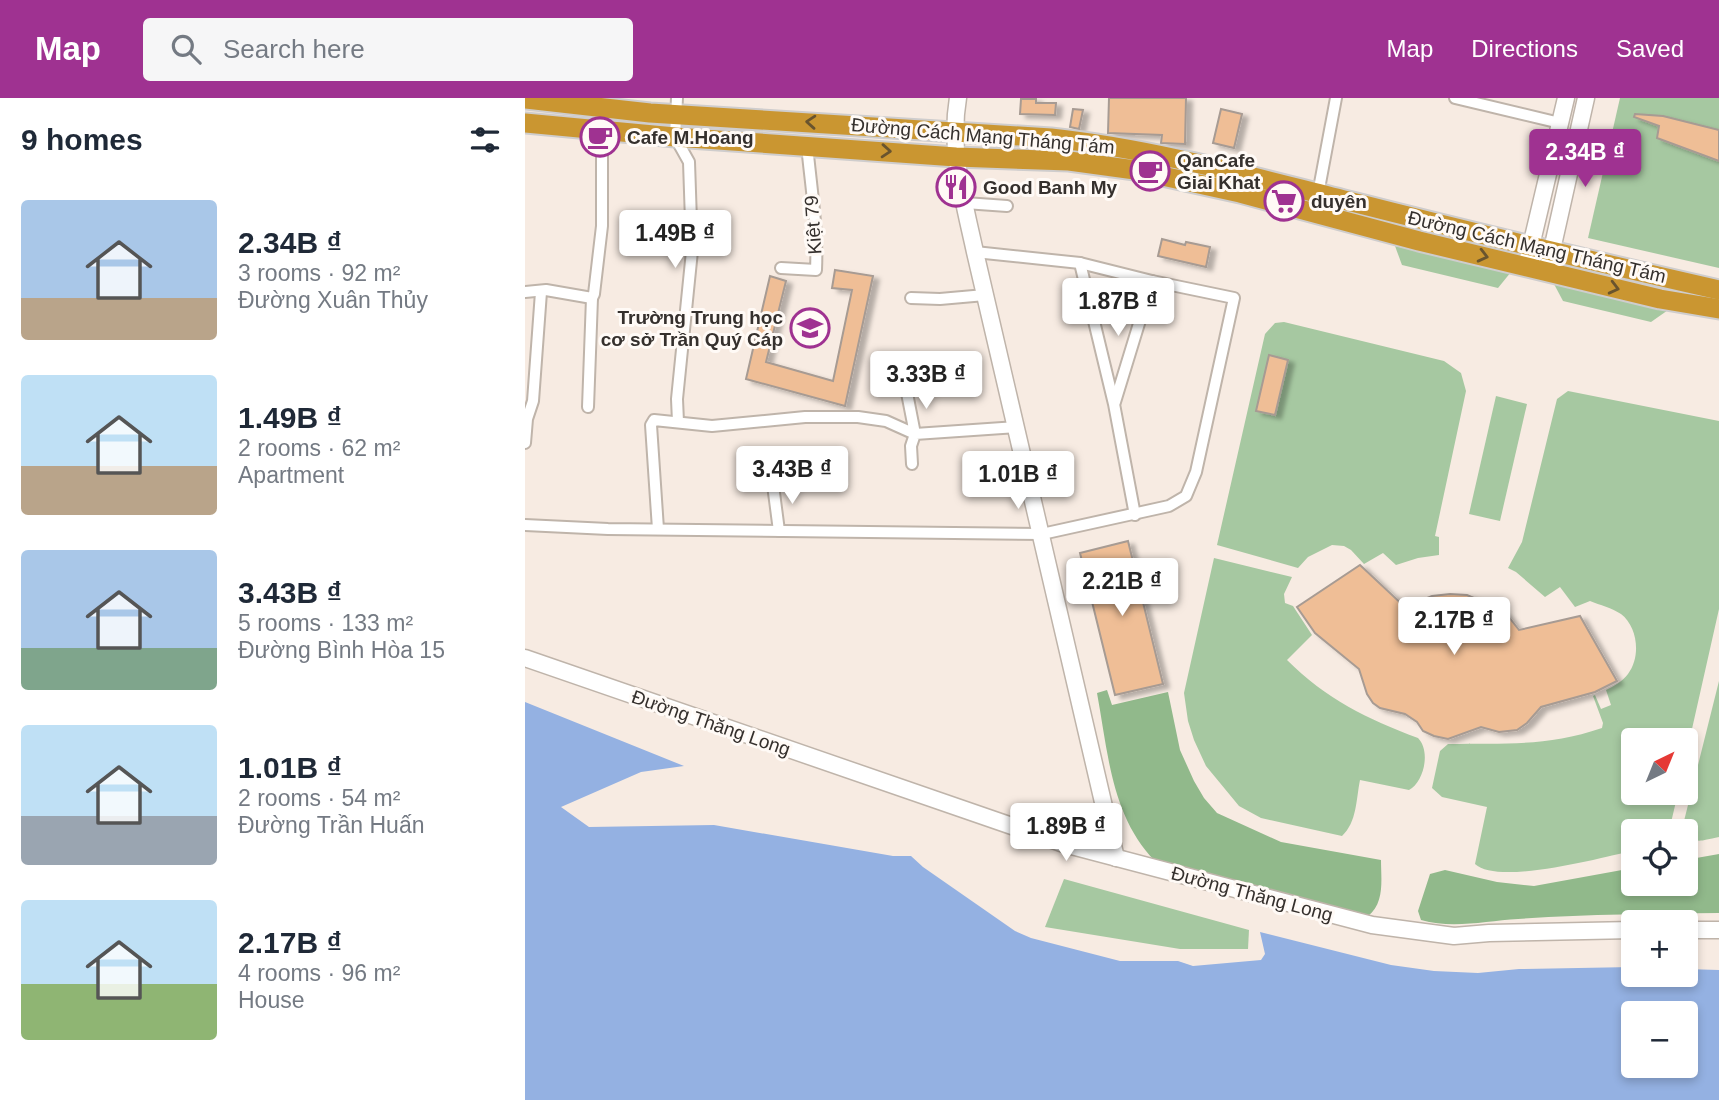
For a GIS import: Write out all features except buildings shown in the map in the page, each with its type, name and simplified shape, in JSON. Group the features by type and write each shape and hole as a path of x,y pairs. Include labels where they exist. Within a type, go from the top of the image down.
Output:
{"highway":[{"name":"Đường Cách Mạng Tháng Tám","path":"525,99 677,106 954,132 1051,138 1114,146 1246,174 1531,247 1719,290"},
{"name":"Đường Cách Mạng Tháng Tám","path":"525,123 675,137 956,157 1069,161 1135,170 1240,193 1660,299 1719,309"}],"street":[{"path":"958,98 954,132 956,157 975,252 1116,858"},
{"path":"1318,194 1336,98"},
{"path":"1455,98 1560,123"},
{"path":"1526,267 1566,98"},
{"path":"1547,272 1586,98"},
{"path":"677,106 675,137 689,162 692,251 677,399 678,422"},
{"path":"588,407 592,298 602,226 602,130"},
{"name":"Kiệt 79","path":"781,268 816,270 817,240 807,145"},
{"path":"965,203 1007,206"},
{"path":"525,525 1042,534 1169,506 1186,496 1196,472 1234,298 1152,281 1080,262 975,252"},
{"path":"1080,262 1114,404 1135,514"},
{"path":"1114,404 1152,281"},
{"path":"525,292 547,290 592,298"},
{"path":"525,443 527,419 533,401 541,292"},
{"path":"911,298 940,299 985,295"},
{"path":"907,393 915,434 911,446 912,464"},
{"path":"658,529 651,425 657,420 720,426 805,417 858,417 878,419 915,434 1017,427"},
{"path":"773,485 779,531"},
{"name":"Đường Thăng Long","path":"525,658 1065,844 1373,925 1436,935 1621,930"},
{"path":"1698,930 1719,930"}],"green space":[{"path":"1620,98 1719,98 1719,268 1588,238"},
{"path":"1395,246 1511,272 1498,288 1402,265"},
{"path":"1554,284 1671,308 1651,322 1563,301"},
{"path":"1284,322 1444,361 1461,373 1466,391 1435,536 1439,537 1439,555 1396,565 1383,553 1364,564 1351,550 1332,545 1308,557 1298,568 1217,545 1265,334 1275,323"},
{"path":"1568,391 1719,421 1719,609 1692,728 1621,728 1621,805 1675,805 1672,819 1621,819 1621,854 1527,871 1487,870 1475,864 1487,807 1442,797 1432,788 1440,751 1448,744 1544,741 1602,728 1603,723 1593,696 1595,695 1601,709 1611,705 1606,690 1626,677 1635,659 1634,634 1621,614 1590,601 1575,607 1560,587 1545,597 1508,568 1522,542 1557,399"},
{"path":"1496,396 1527,404 1500,521 1469,514"},
{"path":"1214,558 1292,577 1284,594 1285,603 1293,606 1312,635 1287,660 1332,697 1364,715 1418,738 1422,744 1424,766 1419,780 1409,790 1360,780 1351,824 1342,836 1261,818 1239,806 1206,766 1194,740 1184,693"},
{"path":"1719,681 1719,837 1705,840 1698,840 1698,819 1684,819 1688,805 1698,805 1698,765"},
{"path":"1107,690 1112,705 1168,692 1180,750 1194,781 1217,813 1281,842 1381,860 1380,898 1373,911 1368,916 1155,861 1140,843 1120,804 1097,693"},
{"path":"1719,854 1719,913 1698,913 1698,910 1621,910 1621,915 1445,924 1421,920 1418,911 1430,874 1445,870 1497,882 1534,886 1621,870 1621,896 1698,896 1698,858"},
{"path":"1064,879 1249,930 1248,949 1180,949 1045,927"}],"water":[{"path":"525,702 684,766 641,772 561,807 589,827 714,825 893,856 911,856 1015,931 1031,938 1120,961 1178,961 1193,966 1261,960 1265,954 1260,932 1391,965 1434,971 1478,973 1519,969 1621,967 1621,987 1698,987 1698,969 1719,970 1719,1100 525,1100"}],"place":[{"name":"Cafe M.Hoang","path":"600,137"},
{"name":"QanCafe Giai Khat","path":"1150,171"},
{"name":"Good Banh My","path":"956,187"},
{"name":"duyên","path":"1284,201"},
{"name":"Trường Trung học cơ sở Trần Quý Cáp","path":"810,328"}]}
